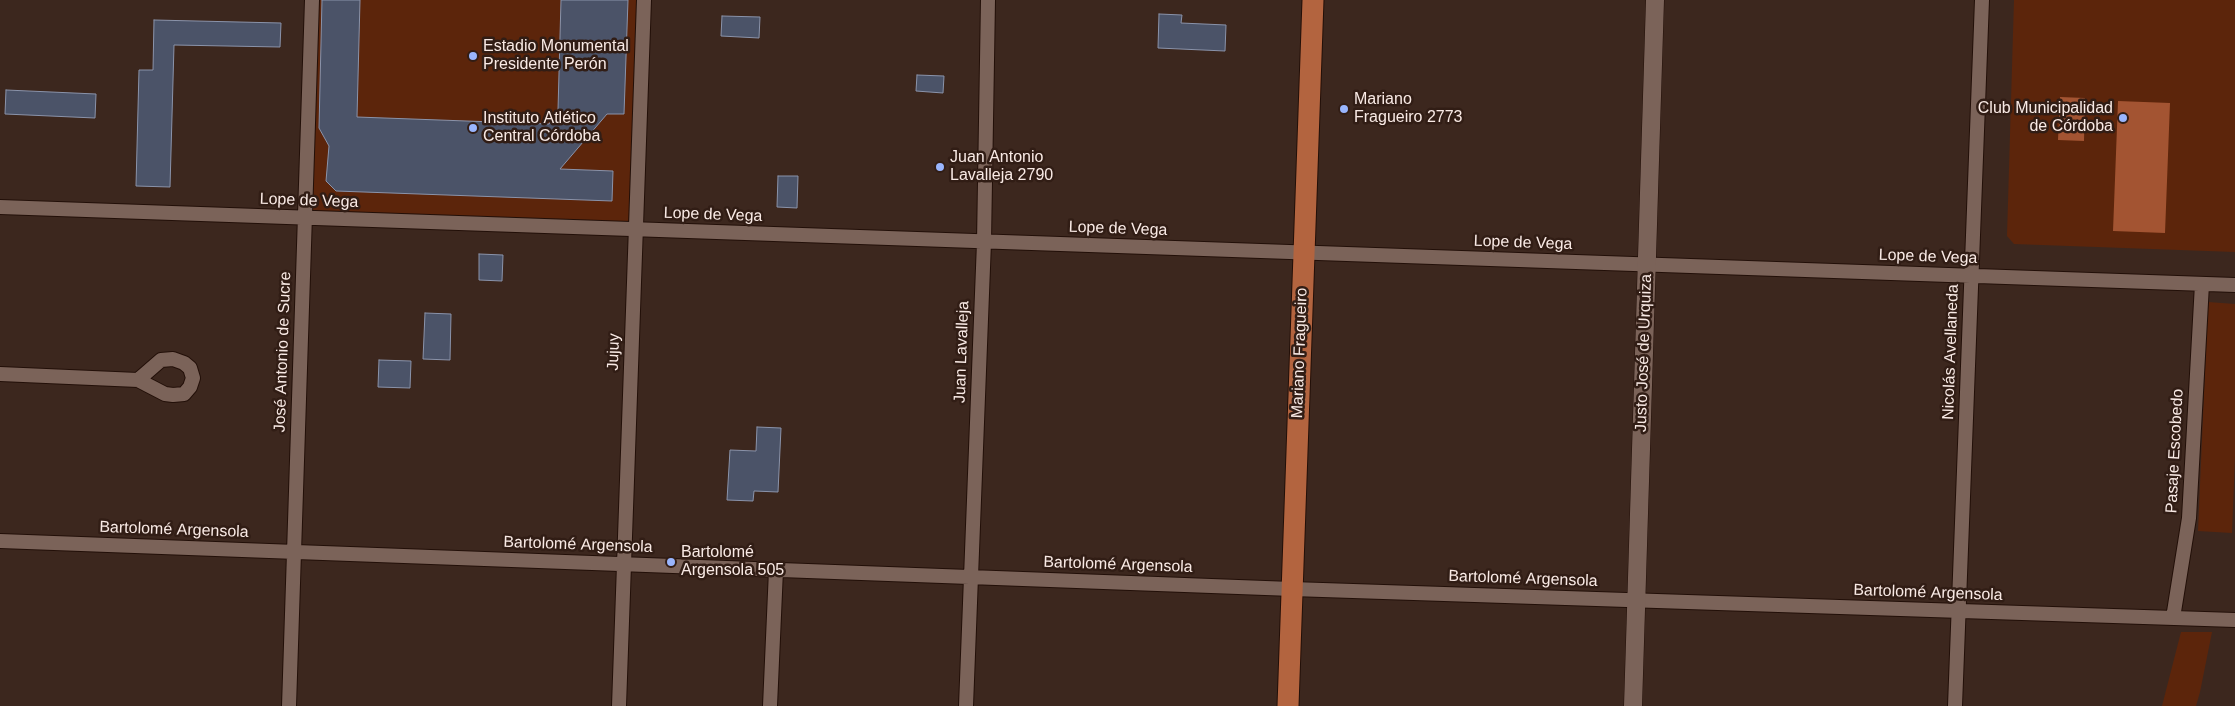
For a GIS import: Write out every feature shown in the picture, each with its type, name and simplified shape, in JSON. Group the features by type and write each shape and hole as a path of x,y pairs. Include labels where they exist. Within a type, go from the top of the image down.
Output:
{"main road":[{"name":"Mariano Fragueiro","path":"1288,706 1313,0"}],"street":[{"name":"José Antonio de Sucre","path":"289,706 312,0"},
{"name":"Jujuy","path":"619,706 644,0"},
{"name":"Juan Lavalleja","path":"966,706 984,242 988,0"},
{"name":"Justo José de Urquiza","path":"1632,706 1655,0"},
{"name":"Nicolás Avellaneda","path":"1955,706 1982,0"},
{"name":"Lope de Vega","path":"0,207 2235,285"},
{"name":"Pasaje Escobedo","path":"2174,618 2189,518 2202,284"},
{"path":"0,374 138,380"},
{"name":"Bartolomé Argensola","path":"0,541 1292,589 2235,620"},
{"path":"770,706 776,570"}],"shaded area":[{"name":"Estadio Monumental Presidente Perón","path":"312,0 644,0 636,229 305,218"},
{"name":"Club Municipalidad de Córdoba","path":"2014,0 2235,0 2235,252 2014,244 2007,236"},
{"path":"2060,97 2085,98 2084,141 2058,140"},
{"path":"2118,101 2170,103 2165,233 2113,231"},
{"path":"2208,302 2235,304 2235,456 2232,533 2198,531"},
{"path":"2181,632 2212,632 2200,692 2196,706 2162,706"}],"building":[{"path":"322,0 360,0 357,117 549,124 558,110 561,0 628,0 624,114 607,114 560,169 613,171 612,201 336,191 326,181 329,146 319,128"},
{"path":"1159,14 1182,15 1181,23 1226,25 1225,51 1158,48"},
{"path":"722,16 760,17 759,38 721,36"},
{"path":"154,20 281,23 280,47 174,45 170,187 136,186 139,70 153,70"},
{"path":"917,75 944,76 943,93 916,91"},
{"path":"6,90 96,94 95,118 5,114"},
{"path":"778,176 798,176 797,208 777,207"},
{"path":"479,254 503,255 502,281 479,280"},
{"path":"425,313 451,314 450,360 423,359"},
{"path":"379,360 411,361 410,388 378,387"},
{"path":"757,427 781,428 778,492 754,491 753,501 727,500 730,450 756,451"}],"place":[{"name":"Estadio Monumental Presidente Perón","path":"473,56"},
{"name":"Mariano Fragueiro 2773","path":"1344,109"},
{"name":"Club Municipalidad de Córdoba","path":"2123,118"},
{"name":"Instituto Atlético Central Córdoba","path":"473,128"},
{"name":"Juan Antonio Lavalleja 2790","path":"940,167"},
{"name":"Bartolomé Argensola 505","path":"671,562"}]}
